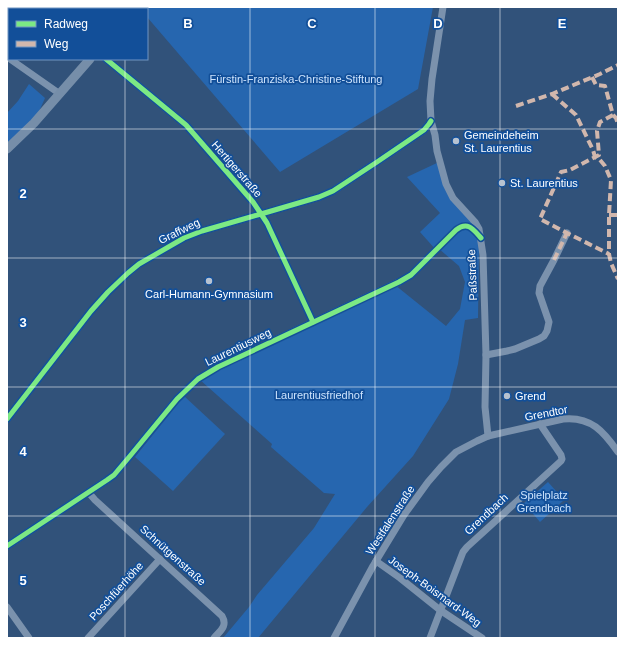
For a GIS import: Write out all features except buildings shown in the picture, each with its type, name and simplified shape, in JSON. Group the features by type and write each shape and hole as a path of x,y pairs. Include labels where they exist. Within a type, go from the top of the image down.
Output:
{"main road":[{"path":"7,149 34,123 89,60"}],"street":[{"name":"Paßstraße","path":"443,7 432,79 430,101 431,121 435,135 436,152 446,184 453,198 477,225 481,238 483,255 488,436"},
{"path":"12,60 60,94"},
{"name":"Hertigerstraße","path":"107,60 186,125 253,202 267,223 313,322"},
{"name":"Graffweg","path":"7,419 91,311 108,292 140,264 184,238 209,228 319,197 333,191 424,130 431,121"},
{"name":"Laurentiusweg","path":"7,546 100,486 114,475 173,403 198,379 218,367 383,291 405,279 462,226 470,227 481,238"},
{"path":"486,355 515,349 544,336 549,322 539,293 540,286 566,233"},
{"name":"Grendtor","path":"488,436 571,418 586,421 601,431 618,452"},
{"name":"Grendbach","path":"430,638 463,552 562,459 561,455 540,424"},
{"name":"Westfalenstraße","path":"334,638 376,561 416,497 441,467 456,452 488,436"},
{"name":"Schnütgenstraße","path":"89,493 222,616 225,622 224,625 214,638"},
{"name":"Poschfüerhöhe","path":"88,638 160,559"},
{"name":"Joseph-Boismard-Weg","path":"376,561 440,610 482,638"},
{"path":"7,607 29,638"}],"green space":[{"name":"Fürstin-Franziska-Christine-Stiftung","path":"433,7 418,89 280,172 148,18 148,8 145,8"},
{"path":"29,84 45,98 34,123 7,148 7,113 18,101"},
{"name":"Laurentiusfriedhof","path":"439,162 445,184 477,226 463,226 477,233 479,246 478,318 465,320 458,364 449,399 413,456 367,507 258,638 223,638 257,595 314,528 335,494 324,493 271,447 272,444 199,379 395,285 446,326 460,309 465,282 459,266 438,248 436,250 420,232 440,213 407,177"},
{"path":"184,396 225,434 173,491 135,457"},
{"name":"Spielplatz Grendbach","path":"548,482 564,500 540,522 524,503"}],"marked path":[{"path":"516,106 552,94 618,65"},
{"path":"592,77 596,85 605,86 613,115 600,122 597,131 599,155 570,170 561,172 540,219 609,254"},
{"path":"552,94 576,115 595,157 605,166 611,180 609,254 618,279"},
{"path":"613,115 618,124"},
{"path":"609,215 618,215"},
{"path":"554,260 567,233"}],"cycle path":[{"path":"107,60 186,125 253,202 267,223 313,322"},
{"path":"7,419 91,311 108,292 139,264 184,238 202,231 319,197 333,191 424,130 431,121"},
{"path":"7,546 114,475 177,399 198,379 218,367 399,282 411,275 460,227 470,227 481,238"}],"place":[{"name":"Gemeindeheim St. Laurentius","path":"456,141"},
{"name":"St. Laurentius","path":"502,183"},
{"name":"Carl-Humann-Gymnasium","path":"209,281"},
{"name":"Grend","path":"507,396"}]}
